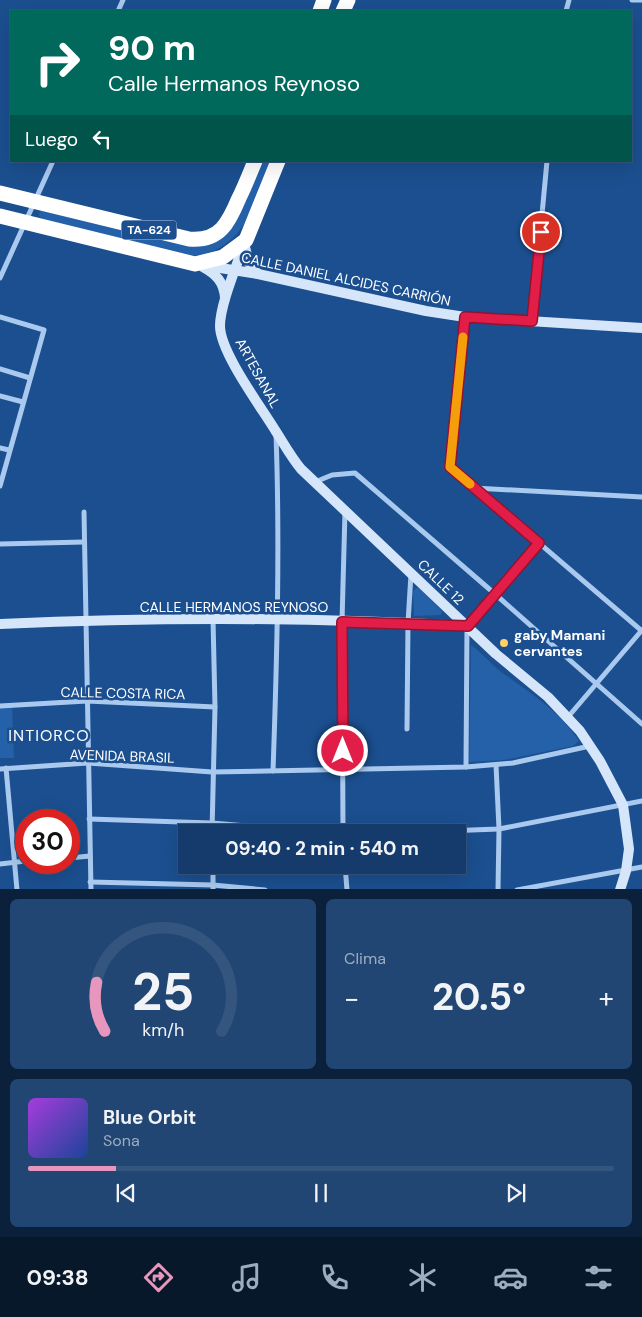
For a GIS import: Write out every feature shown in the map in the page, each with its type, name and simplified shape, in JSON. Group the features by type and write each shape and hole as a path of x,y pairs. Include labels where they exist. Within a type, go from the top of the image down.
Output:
{"highway":[{"name":"TA-624","path":"0,193 189,239 200,240 219,232 230,220 255,162"},
{"path":"246,240 278,162"},
{"name":"TA-624","path":"0,216 195,264 214,260 246,240"}],"street":[{"path":"632,0 642,0"},
{"path":"0,278 53,162"},
{"path":"532,321 547,162"},
{"path":"246,240 246,257 258,274"},
{"name":"ARTESANAL","path":"246,240 225,300 220,326 223,339 238,372 276,430"},
{"path":"195,264 213,272 219,278 224,289 225,300"},
{"name":"CALLE DANIEL ALCIDES CARRIÓN","path":"195,264 258,274 426,311 465,317 642,328"},
{"path":"0,317 44,330 1,473 0,486"},
{"path":"465,317 450,467 642,630 568,717"},
{"path":"0,369 30,378"},
{"path":"0,396 23,402"},
{"path":"273,771 278,619 276,430"},
{"name":"CALLE 12","path":"276,430 290,455 301,469 496,654 548,697 568,717 591,746 609,776 623,805 628,836 626,870 620,889"},
{"path":"0,448 9,450"},
{"path":"315,482 332,475 355,473 496,594 642,724"},
{"path":"474,488 642,497"},
{"path":"344,824 342,622 345,511"},
{"path":"84,512 91,889"},
{"path":"0,544 84,542"},
{"path":"466,766 468,626 539,543"},
{"path":"407,729 408,623 411,573"},
{"path":"212,823 215,706 213,619"},
{"name":"CALLE HERMANOS REYNOSO","path":"0,624 86,620 278,619 468,626"},
{"name":"CALLE COSTA RICA","path":"0,706 87,701 215,706"},
{"name":"AVENIDA BRASIL","path":"0,769 88,763 212,772 496,765 591,746"},
{"path":"496,765 499,829 498,889"},
{"path":"6,768 15,853"},
{"path":"466,830 499,829 642,801"},
{"path":"89,819 223,824"},
{"path":"80,857 90,856"},
{"path":"0,864 15,862"},
{"path":"522,889 642,867"},
{"path":"17,874 18,889"},
{"path":"212,874 213,887"},
{"path":"346,874 347,889"},
{"path":"90,882 248,889"}],"shaded area":[{"path":"259,162 272,162 245,223 235,236 223,246 209,253 190,256 42,219 39,216 40,211 43,209 202,246"},
{"path":"416,588 419,588 442,611 441,615 414,616 413,592"},
{"path":"471,645 500,671 553,711 579,741 573,746 504,760 469,762"},
{"path":"12,705 14,758 0,758 0,706"}],"slow traffic":[{"path":"463,337 450,467 470,484"}],"place":[{"name":"gaby Mamani cervantes","path":"504,643"}],"district":[{"name":"INTIORCO","path":"49,735"}],"route":[{"path":"343,751 342,622 468,626 539,543 450,467 465,317 532,321 541,232"}]}
